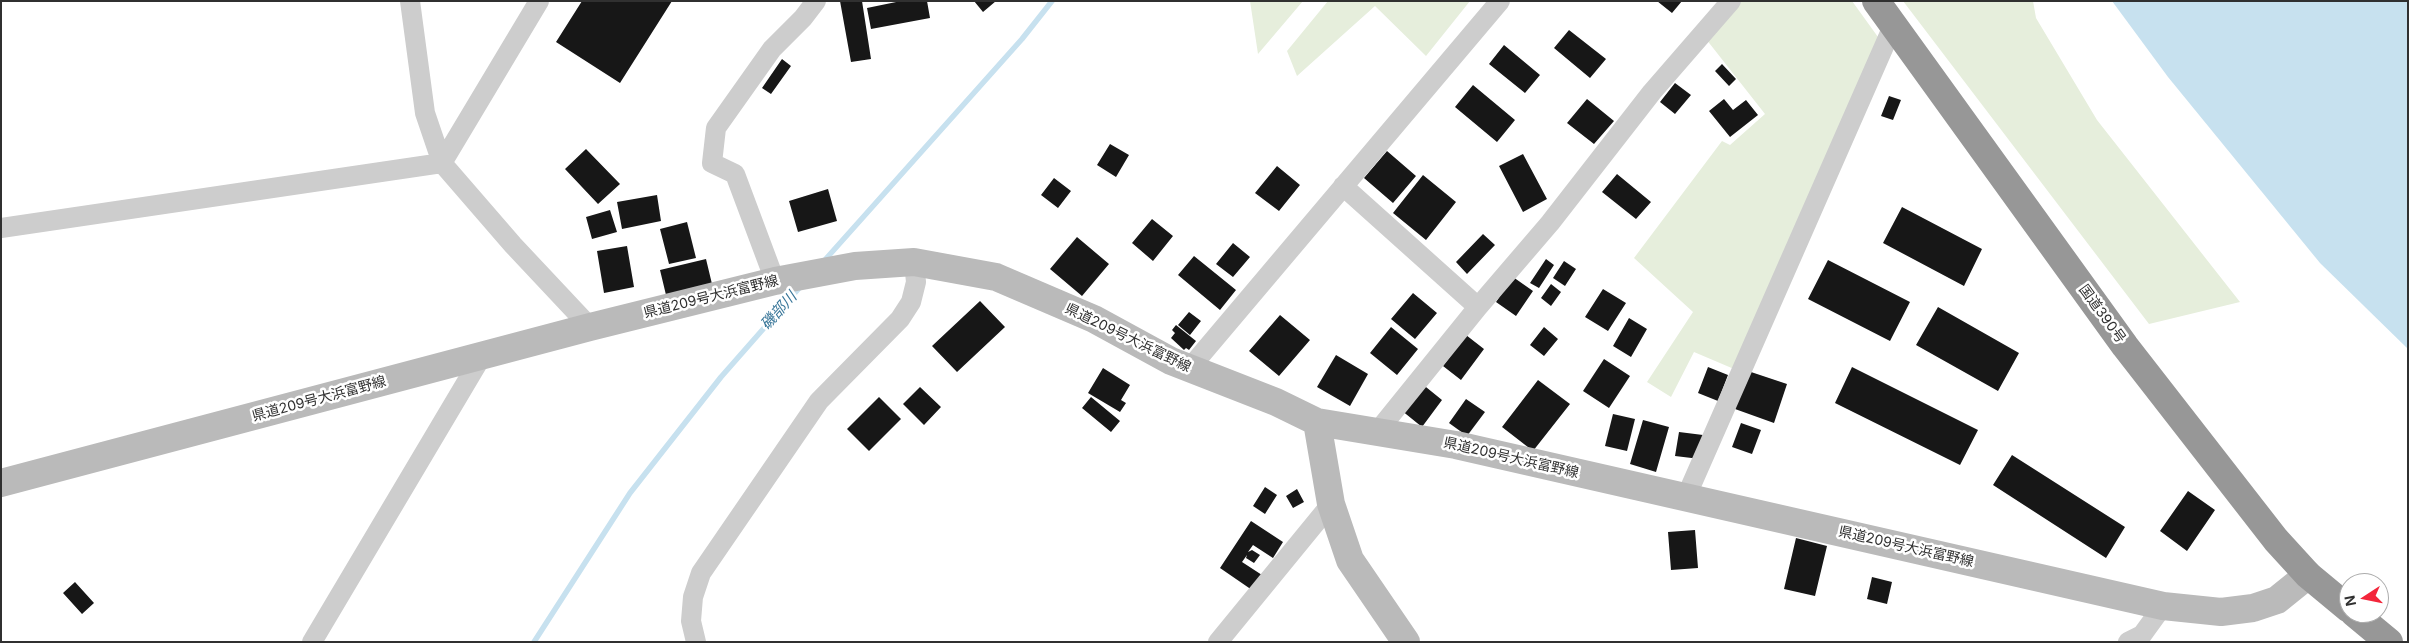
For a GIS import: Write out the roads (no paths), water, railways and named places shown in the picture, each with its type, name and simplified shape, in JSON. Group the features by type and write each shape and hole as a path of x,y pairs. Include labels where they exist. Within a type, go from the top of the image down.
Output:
{"highway":[{"name":"国道390号","path":"1876,1 1892,26 2124,346 2276,540 2308,575 2339,601"},
{"path":"2366,623 2389,642"}],"main road":[{"name":"県道209号大浜富野線","path":"1,483 590,326 775,281 855,266 914,262 996,277 1094,319 1170,361 1276,402 1317,422 1456,445 2163,606 2221,612 2253,608 2277,600 2308,575"},
{"path":"1317,422 1331,504 1350,560 1406,642"}],"street":[{"path":"410,1 424,113 442,163 513,245 590,326"},
{"path":"442,163 539,1"},
{"path":"775,281 735,174 712,163 716,128 772,49 803,18 816,1"},
{"path":"1189,369 1500,1"},
{"path":"1377,432 1478,307 1556,216 1652,92 1731,1"},
{"path":"1686,497 1892,26"},
{"path":"1,228 442,163"},
{"path":"1343,186 1478,307"},
{"path":"696,642 691,621 693,596 701,574 820,401 900,319 912,302 916,282 914,262"},
{"path":"312,642 482,356"},
{"path":"1218,642 1331,504"},
{"path":"2128,642 2142,635 2163,606"}],"water":[{"path":"2112,1 2408,1 2408,349 2320,263 2168,77"}],"waterway":[{"name":"磯部川","path":"824,261 1022,39 1052,1"},
{"name":"磯部川","path":"534,642 630,493 721,377 801,286"}]}
